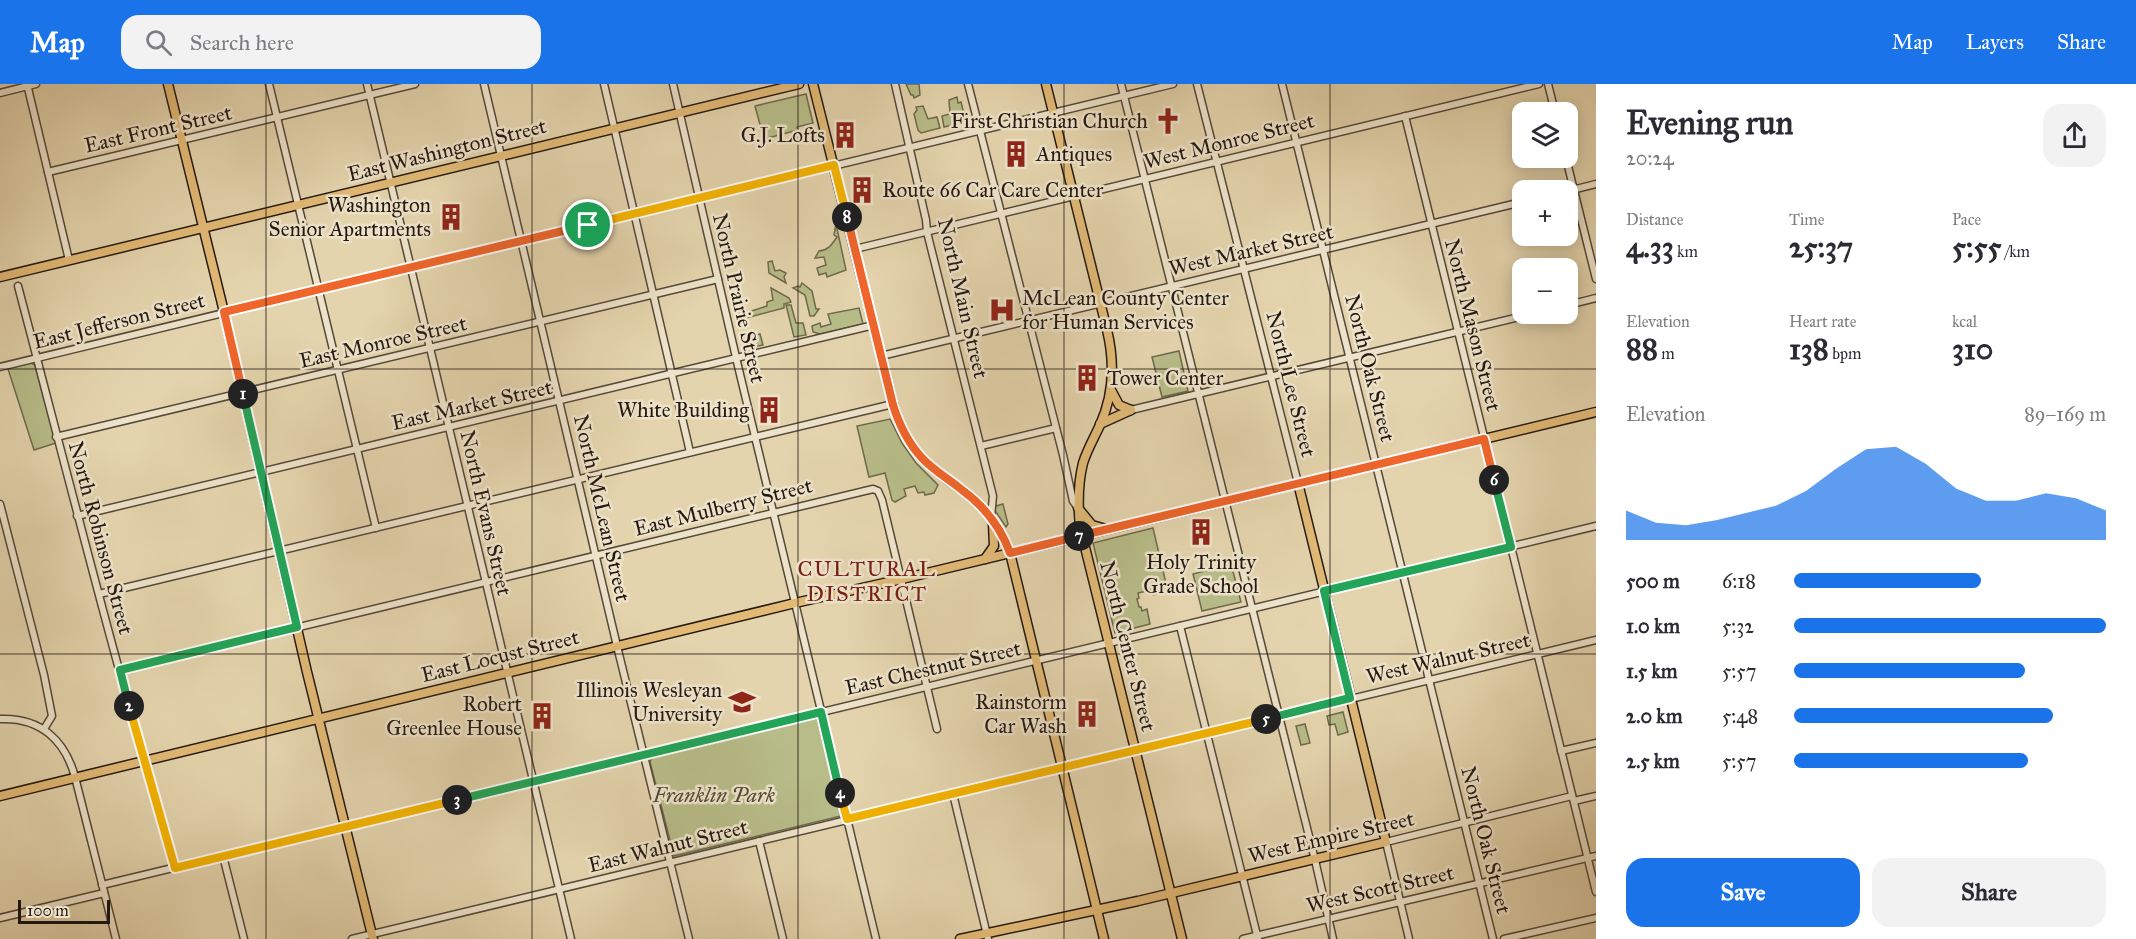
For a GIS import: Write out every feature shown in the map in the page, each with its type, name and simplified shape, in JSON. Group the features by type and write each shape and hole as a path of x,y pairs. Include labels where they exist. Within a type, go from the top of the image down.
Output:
{"main road":[{"path":"168,84 224,312 318,719 372,937"},
{"name":"East Washington Street","path":"0,277 799,84"},
{"path":"813,84 893,405 903,430 919,455 934,470 977,503 1001,532 1010,553 1104,939"},
{"name":"North Center Street","path":"1046,84 1111,351 1111,389 1100,424 1083,463 1078,508 1082,536 1182,939"},
{"path":"1111,389 1119,405 1131,410"},
{"path":"1100,424 1131,410"},
{"name":"East Locust Street","path":"0,796 507,672 984,560 1596,412"},
{"name":"North Lee Street","path":"1298,483 1386,842"},
{"path":"1078,508 1092,525 1110,529"},
{"path":"984,560 994,546 992,521"},
{"name":"West Empire Street","path":"960,939 987,936 1386,842"}],"street":[{"path":"0,93 36,84"},
{"path":"269,84 376,528"},
{"name":"North Evans Street","path":"367,84 571,939"},
{"name":"East Front Street","path":"48,172 415,84"},
{"name":"North McLean Street","path":"484,84 689,939"},
{"path":"604,84 690,452"},
{"name":"North Prairie Street","path":"673,84 876,939"},
{"name":"North Main Street","path":"894,84 910,147 927,232 993,496 992,521"},
{"path":"968,84 1073,501 1078,508"},
{"path":"1121,84 1333,939"},
{"name":"East Jefferson Street","path":"0,366 1173,84"},
{"name":"North Lee Street","path":"1197,84 1298,483"},
{"name":"North Oak Street","path":"1282,84 1493,939"},
{"name":"West Monroe Street","path":"927,232 1539,84"},
{"path":"1548,84 1552,102"},
{"path":"27,85 69,260"},
{"name":"North Mason Street","path":"1405,116 1596,892"},
{"path":"1578,188 1596,184"},
{"name":"West Market Street","path":"953,339 1512,204"},
{"path":"1578,215 1596,279"},
{"path":"855,249 927,232"},
{"name":"East Monroe Street","path":"56,437 718,279"},
{"name":"North Robinson Street","path":"18,286 143,761 175,868"},
{"path":"1578,302 1596,298"},
{"path":"1131,410 1512,319"},
{"name":"East Market Street","path":"77,516 874,326"},
{"path":"881,356 953,339"},
{"path":"99,594 893,405"},
{"path":"981,447 1056,428"},
{"name":"East Mulberry Street","path":"120,670 867,489 878,491 882,500 902,579"},
{"path":"0,504 44,675 52,716 45,729"},
{"name":"East Chestnut Street","path":"102,885 1596,526"},
{"path":"902,579 938,729"},
{"path":"1180,626 1257,937"},
{"name":"West Walnut Street","path":"1062,769 1596,640"},
{"path":"0,719 18,720 45,729 68,756 116,939"},
{"path":"1562,751 1596,743"},
{"name":"East Walnut Street","path":"352,939 372,937 558,889 1062,769"},
{"path":"953,794 987,936"},
{"name":"West Empire Street","path":"1386,842 1573,799 1596,796"},
{"path":"759,841 783,939"},
{"name":"North Lee Street","path":"1386,842 1409,939"},
{"path":"223,856 244,939"},
{"name":"West Scott Street","path":"1243,939 1596,856"},
{"path":"0,918 104,893"},
{"path":"1504,939 1596,918"}],"green space":[{"path":"906,84 919,84 920,95 914,98"},
{"path":"806,94 813,123 797,127 798,130 764,139 755,106"},
{"path":"957,97 958,103 961,102 965,118 961,123 944,127 942,116 950,114 949,100"},
{"path":"923,106 928,119 937,117 940,128 921,133 918,130 914,114 916,107"},
{"path":"836,224 846,270 827,277 826,273 819,275 817,268 826,265 824,257 815,258 819,251 828,248 837,237 834,235"},
{"path":"772,261 775,271 780,270 786,273 784,277 786,283 769,273 768,262"},
{"path":"802,283 812,291 816,309 819,309 814,316 810,316 805,295 793,288 800,287"},
{"path":"771,288 789,298 791,302 784,304 784,308 738,320 735,308 743,307 745,313 767,306 767,302 773,300"},
{"path":"786,305 791,305 796,323 803,323 806,335 794,337"},
{"path":"859,308 863,324 820,334 813,332 812,326 820,323 821,327 831,324 828,314"},
{"path":"760,334 763,345 744,349 742,338"},
{"path":"1179,351 1188,391 1162,397 1152,357"},
{"path":"31,363 35,365 56,443 34,450 8,369"},
{"path":"890,419 902,443 916,463 938,485 934,493 925,495 924,492 918,493 915,486 904,489 906,496 895,502 892,500 885,473 869,477 857,426"},
{"path":"1003,504 1008,524 1006,527 994,509"},
{"path":"1153,528 1168,592 1153,595 1151,590 1138,593 1139,607 1142,611 1147,609 1150,624 1115,633 1093,543"},
{"path":"1231,564 1241,602 1202,611 1193,574"},
{"path":"1343,712 1348,732 1338,735 1335,724 1329,725 1327,716"},
{"name":"Franklin Park","path":"817,718 841,816 674,856 650,762 652,758"},
{"path":"1305,724 1310,743 1301,745 1296,726"}],"place":[{"name":"First Christian Church","path":"1168,121"},
{"name":"G.J. Lofts","path":"845,135"},
{"name":"Antiques","path":"1016,154"},
{"name":"Route 66 Car Care Center","path":"862,190"},
{"name":"Washington Senior Apartments","path":"451,217"},
{"name":"McLean County Center for Human Services","path":"1002,310"},
{"name":"Tower Center","path":"1087,378"},
{"name":"White Building","path":"769,410"},
{"name":"Holy Trinity Grade School","path":"1201,532"},
{"name":"Illinois Wesleyan University","path":"742,702"},
{"name":"Rainstorm Car Wash","path":"1087,714"},
{"name":"Robert Greenlee House","path":"542,716"}],"district":[{"name":"CULTURAL DISTRICT","path":"867,580"}],"route":[{"path":"834,165 893,405 900,424 910,443 922,458 983,509 1001,532 1010,553 1484,439 1511,547 1324,591 1350,698 1072,767 847,819 821,712 175,868 143,761 120,670 297,627 224,312 588,225 834,165"}]}
